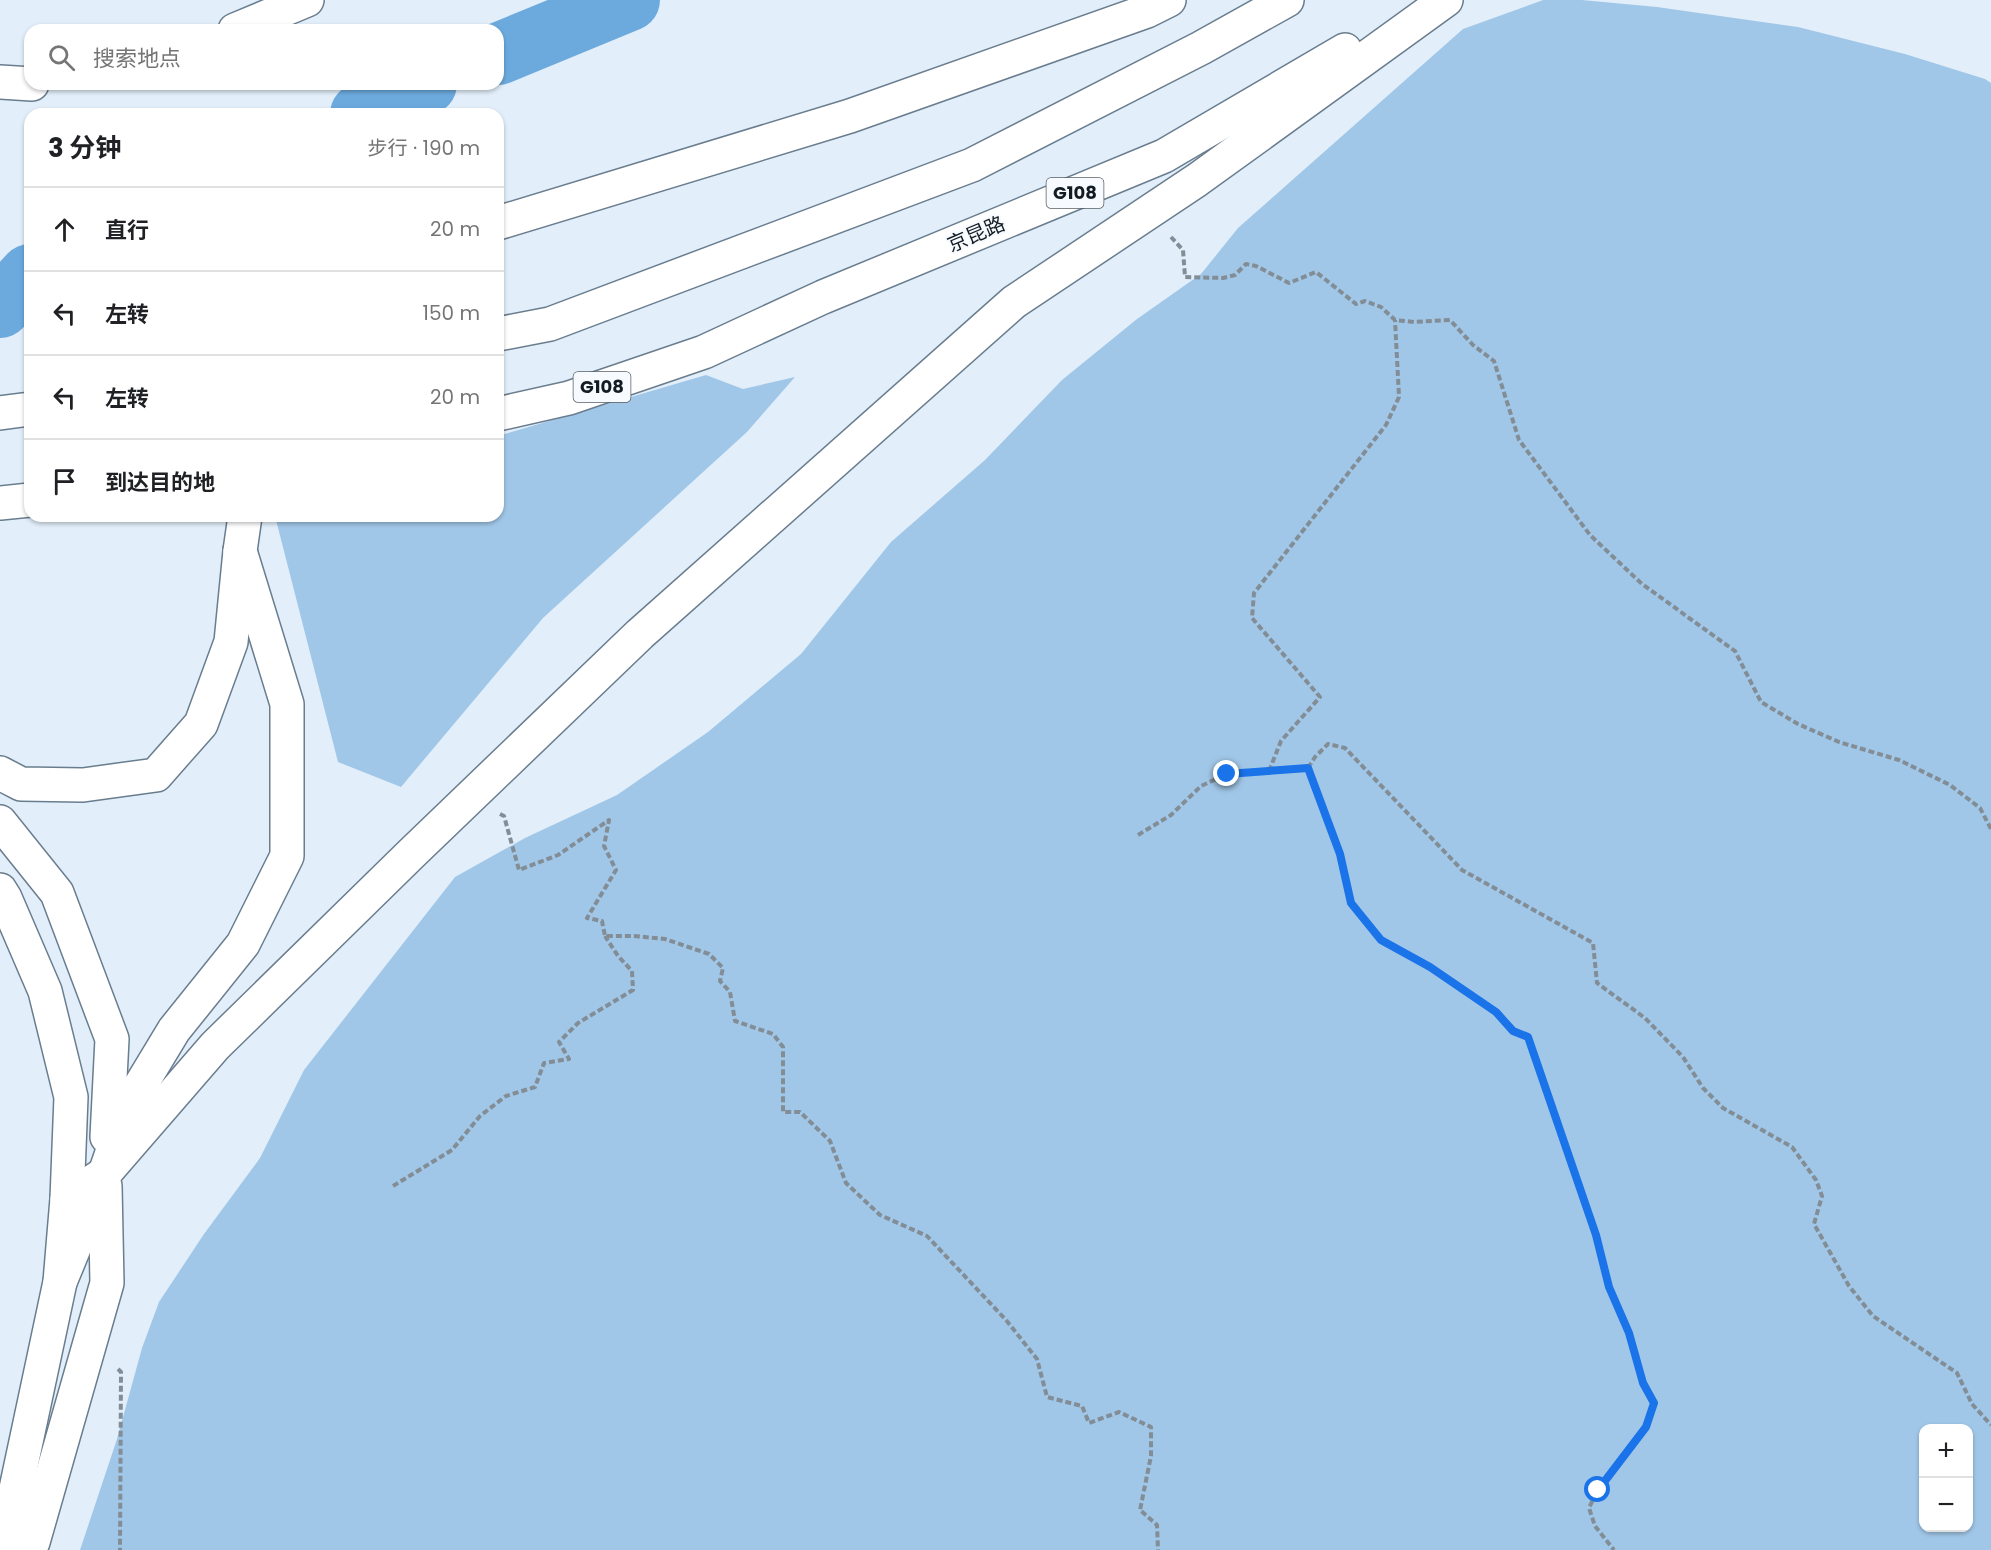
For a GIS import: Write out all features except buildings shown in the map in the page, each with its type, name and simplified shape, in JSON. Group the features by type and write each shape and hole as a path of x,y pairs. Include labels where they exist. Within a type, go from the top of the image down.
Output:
{"main road":[{"path":"249,24 307,0"},
{"path":"504,221 850,116 1147,11 1169,0"},
{"path":"504,333 550,324 972,165 1201,48 1287,0"},
{"name":"京昆路","path":"504,413 569,398 704,352 824,297 1164,156 1429,0"},
{"path":"68,1199 105,1173 215,1046 640,634 1014,302 1197,180 1446,0"},
{"path":"0,82 24,84"},
{"path":"0,413 24,410"},
{"path":"0,503 24,501"},
{"path":"0,773 21,784 83,785 156,775 201,723 231,642 244,522"},
{"path":"60,1282 105,1173 128,1106 174,1030 243,944 287,856 287,704 240,551"},
{"path":"0,822 57,892 112,1039 105,1173 107,1283 33,1542 28,1550"},
{"path":"0,890 45,991 71,1097 68,1199 60,1282 3,1550"}],"path":[{"path":"1147,214 1183,250 1185,277 1223,278 1235,275 1246,264 1256,266 1289,283 1316,272 1356,304 1365,301 1373,304 1395,320 1414,322 1450,320 1473,345 1494,361 1519,440 1590,535 1642,584 1735,651 1761,702 1798,724 1839,742 1899,760 1950,785 1980,808 1991,829"},
{"path":"1269,771 1281,741 1320,698 1252,618 1254,593 1386,425 1399,397 1395,320"},
{"path":"1308,768 1328,744 1345,748 1462,870 1593,943 1597,983 1645,1018 1683,1057 1702,1088 1723,1108 1792,1147 1816,1180 1822,1196 1814,1224 1849,1286 1873,1316 1957,1373 1972,1404 1991,1425"},
{"path":"1138,835 1171,815 1201,786 1227,774 1308,768"},
{"path":"1308,768 1340,854 1351,903 1381,940 1430,967 1496,1012 1513,1031 1528,1037 1596,1235 1609,1287 1629,1333 1643,1383 1654,1403 1646,1427 1598,1490 1589,1508 1595,1526 1614,1550"},
{"path":"393,1186 452,1150 480,1116 506,1096 535,1087 544,1063 569,1059 559,1042 565,1035 578,1023 633,990 633,971 618,956 605,936 602,921 587,918 616,870 604,846 609,820 558,855 519,870 504,816 473,794"},
{"path":"605,936 665,939 709,954 723,968 720,981 729,992 735,1021 773,1034 783,1047 783,1112 800,1112 830,1141 846,1183 880,1215 927,1236 1006,1320 1037,1359 1047,1397 1082,1406 1089,1424 1119,1412 1151,1427 1151,1456 1140,1510 1157,1525 1158,1550"},
{"path":"90,1343 121,1372 120,1550"}],"shaded area":[{"path":"1543,0 1582,0 1657,7 1798,27 1905,54 1985,79 1991,83 1991,1550 80,1550 117,1439 142,1348 159,1302 204,1234 260,1158 304,1070 455,877 525,838 617,795 708,732 801,654 891,542 985,460 1062,380 1137,319 1201,274 1238,228 1463,29"},
{"path":"706,375 743,389 795,377 747,432 543,618 401,787 338,762 277,522 504,522 504,434"}],"waterway":[{"path":"504,52 629,0"},
{"path":"374,108 413,90"},
{"path":"0,307 24,281"}],"route":[{"path":"1227,774 1308,768 1340,854 1351,903 1381,940 1430,967 1496,1012 1513,1031 1528,1037 1596,1235 1609,1287 1629,1333 1643,1383 1654,1403 1646,1427 1598,1490"}]}
